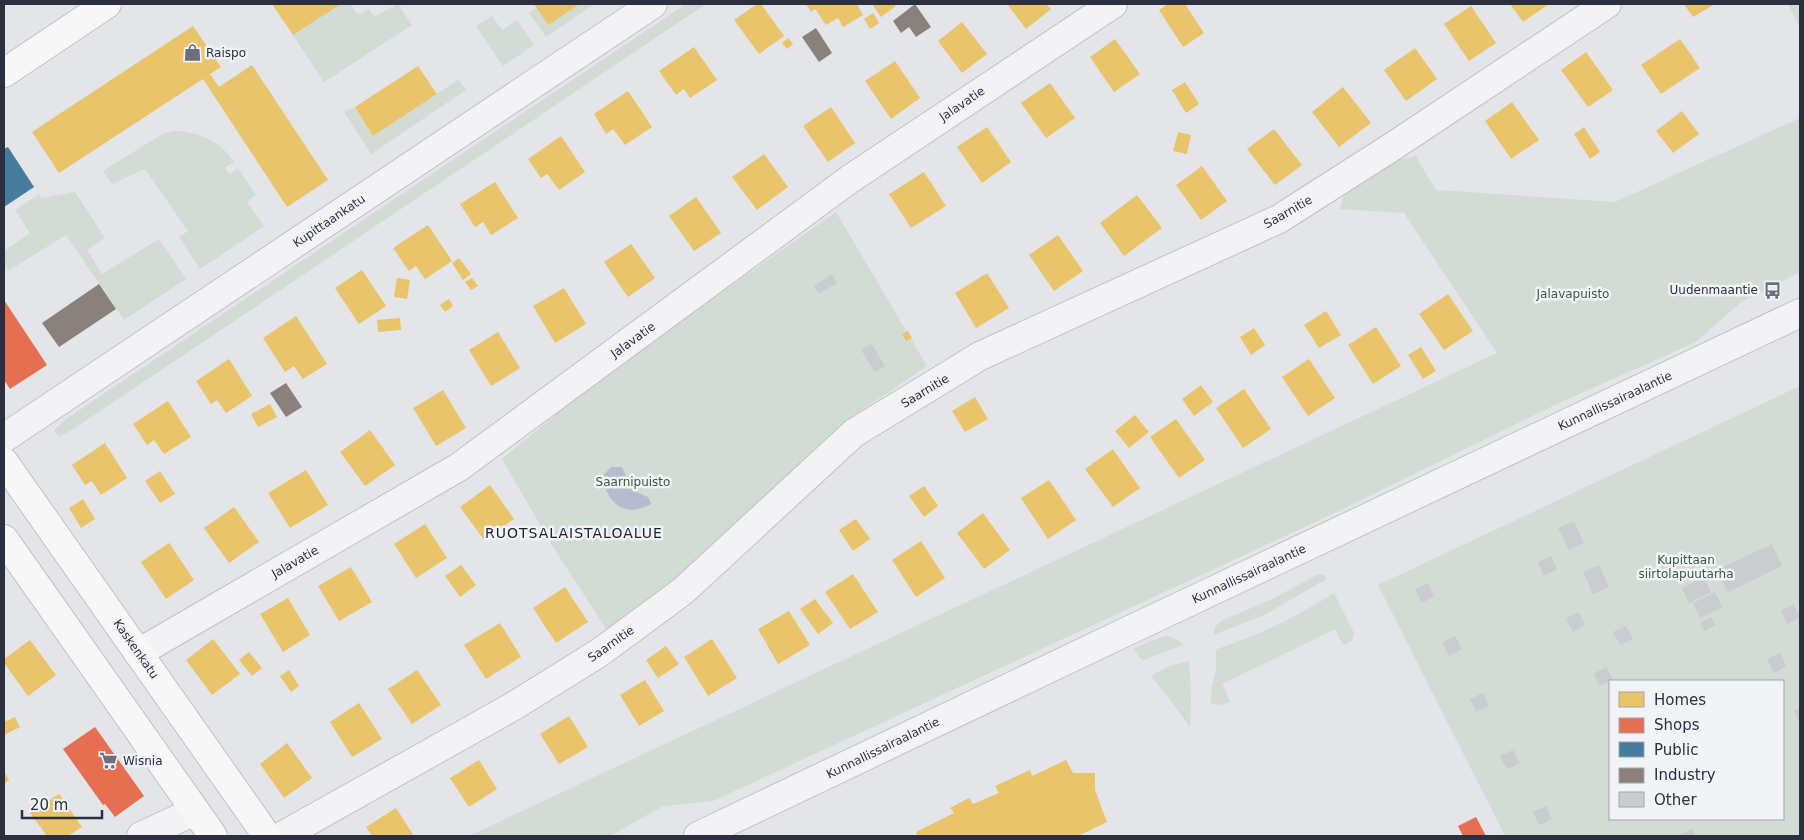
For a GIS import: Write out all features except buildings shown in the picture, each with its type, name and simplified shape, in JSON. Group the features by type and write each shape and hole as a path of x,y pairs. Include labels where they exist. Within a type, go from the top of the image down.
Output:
{"main road":[{"path":"4,73 107,4"},
{"name":"Kaskenkatu","path":"4,462 267,836"},
{"path":"4,538 213,836"}],"street":[{"name":"Kupittaankatu","path":"4,438 653,4"},
{"name":"Jalavatie","path":"138,653 459,467 850,179 1113,4"},
{"name":"Saarnitie","path":"282,836 512,707 599,654 683,591 854,432 980,356 1279,219 1395,145 1607,4"},
{"name":"Kunnallissairaalantie","path":"698,836 1800,313"},
{"path":"141,836 196,811"}],"green space":[{"path":"341,4 350,4 358,15 369,9 374,17 398,4 412,25 324,82 293,35"},
{"path":"580,4 593,5 546,37 529,13 537,8 548,25"},
{"path":"686,4 706,4 75,428 59,437 54,430 66,419"},
{"path":"1788,4 1800,4 1800,28"},
{"path":"492,16 502,30 517,20 534,45 503,66 476,26"},
{"path":"458,80 466,90 371,154 344,112 355,107 373,136"},
{"name":"Jalavapuisto","path":"1800,118 1800,272 1741,302 1696,342 1557,404 1322,519 713,801 663,806 610,836 469,836 1497,353 1404,213 1340,209 1344,195 1395,160 1415,155 1436,190 1615,202"},
{"path":"175,131 193,133 209,139 223,148 234,162 225,167 229,174 238,168 256,195 247,202 264,226 200,269 179,237 188,231 145,169 112,184 103,171 164,133"},
{"path":"75,192 105,238 87,250 102,274 159,239 186,279 124,320 66,235 8,271 4,265 4,251 30,233 15,210 39,194 41,198"},
{"name":"Saarnipuisto","path":"836,212 927,366 849,419 679,576 607,630 553,547 502,459 601,377"},
{"name":"Kupittaan siirtolapuutarha","path":"1800,386 1800,836 1505,836 1378,585"},
{"path":"1319,574 1327,579 1264,615 1213,635 1216,625 1221,621 1270,600"},
{"path":"1334,593 1354,633 1351,641 1343,645 1335,629 1222,684 1230,702 1219,705 1211,703 1217,649 1277,625"},
{"path":"1165,636 1179,641 1183,645 1147,659 1143,660 1139,657 1134,648"},
{"path":"1189,661 1190,727 1151,676 1167,667"}],"water":[{"path":"611,467 622,467 632,490 648,497 651,504 633,510 618,506 608,494 603,476"}],"place":[{"name":"Raispo","path":"192,53"},
{"name":"Uudenmaantie","path":"1772,290"},
{"name":"Wisnia","path":"109,761"}],"district":[{"name":"RUOTSALAISTALOALUE","path":"574,533"}]}
